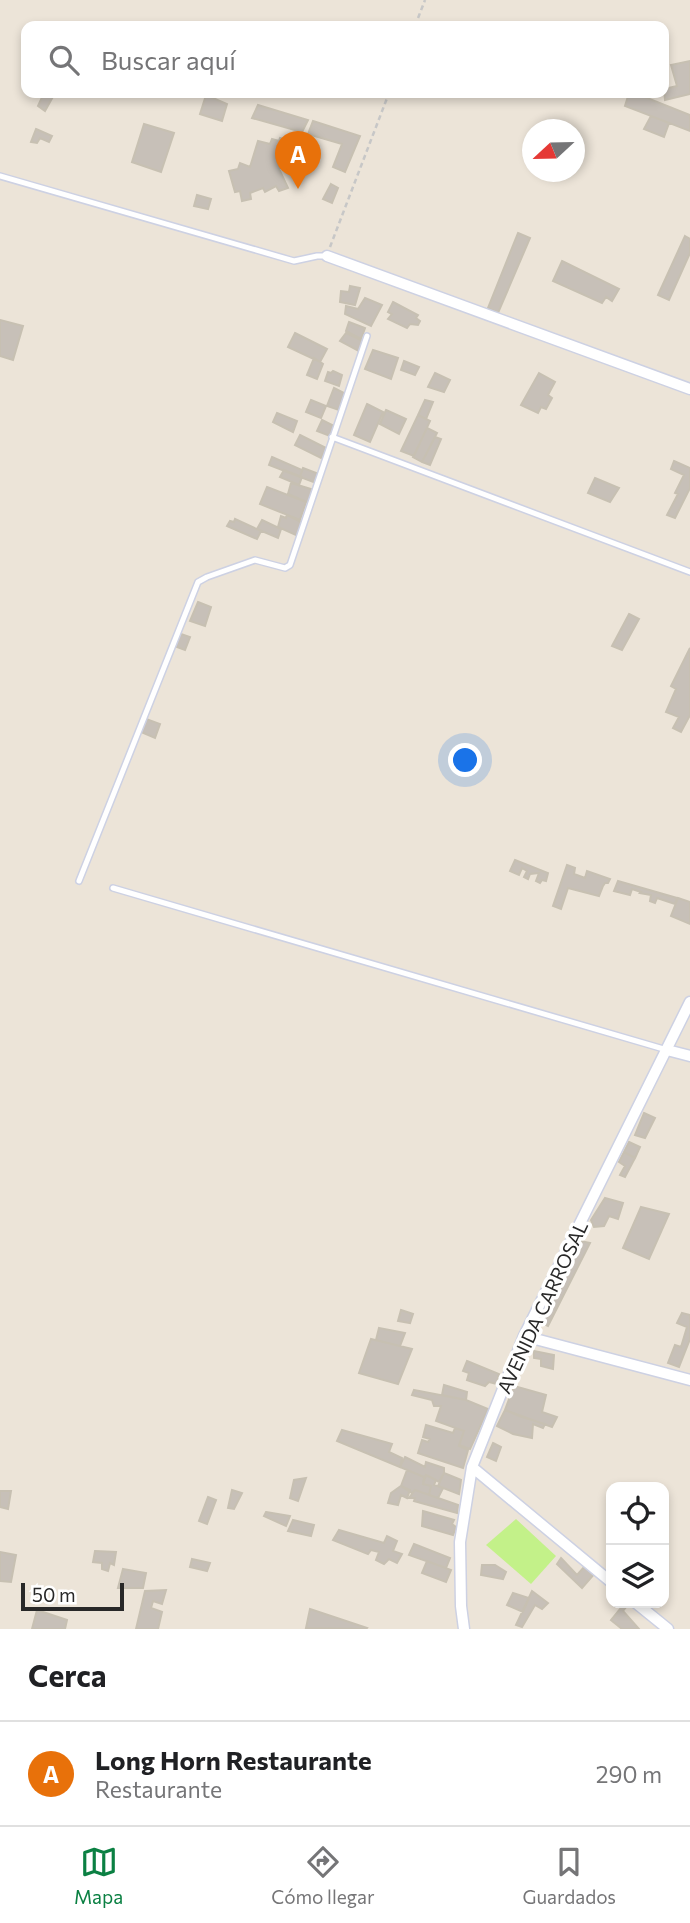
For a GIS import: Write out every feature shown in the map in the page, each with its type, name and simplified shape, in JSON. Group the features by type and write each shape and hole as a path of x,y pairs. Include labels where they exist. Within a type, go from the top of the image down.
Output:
{"street":[{"path":"327,256 690,389"},
{"name":"AVENIDA CARROSAL","path":"464,1629 460,1542 472,1467 524,1336 690,1002"},
{"path":"667,1050 690,1056"},
{"path":"524,1336 690,1380"},
{"path":"472,1467 606,1578"},
{"path":"642,1608 668,1629"}],"lane":[{"path":"0,176 294,261 327,256"},
{"path":"79,880 198,583 207,577 255,560 285,568 290,565 367,336"},
{"path":"332,437 690,572"},
{"path":"113,888 667,1050"}],"path":[{"path":"417,21 425,0"},
{"path":"327,256 387,98"}],"green space":[{"path":"516,1519 556,1556 531,1584 486,1545"}],"building":[{"path":"690,61 690,94 665,100 669,98 669,88 677,86 671,65"},
{"path":"42,98 52,98 45,111 38,106"},
{"path":"205,98 227,104 222,121 200,114"},
{"path":"627,98 647,98 690,115 690,131 625,106"},
{"path":"258,105 308,120 302,132 252,118"},
{"path":"651,116 669,123 664,137 644,129"},
{"path":"313,121 360,136 345,172 333,167 342,144 308,134"},
{"path":"144,124 174,133 161,172 132,162"},
{"path":"36,129 52,136 49,142 40,138 37,143 31,142"},
{"path":"280,138 291,142 289,150 292,149 297,159 279,169 288,188 279,191 276,186 265,192 263,188 250,193 251,199 242,201 240,191 235,192 229,171 238,169 240,163 250,167 258,141 270,144 272,139 279,141"},
{"path":"331,184 338,188 332,203 323,199"},
{"path":"197,195 211,199 208,209 194,206"},
{"path":"518,233 530,238 498,313 488,308"},
{"path":"685,236 690,239 690,253 669,300 658,295"},
{"path":"562,261 619,289 612,301 606,297 602,303 553,281"},
{"path":"350,286 360,288 355,305 340,302 341,291 349,292"},
{"path":"365,298 382,305 371,326 345,314 346,306 358,309"},
{"path":"393,302 418,315 418,325 410,324 407,328 388,319 392,314 388,312"},
{"path":"0,320 23,326 13,360 0,356"},
{"path":"349,322 365,328 361,339 346,331"},
{"path":"295,333 327,349 320,362 288,347"},
{"path":"346,333 363,341 359,351 340,341"},
{"path":"373,350 398,358 391,379 365,369"},
{"path":"314,358 323,364 317,379 307,375"},
{"path":"404,361 419,367 415,375 401,370"},
{"path":"328,372 342,375 339,386 325,381"},
{"path":"435,373 450,380 444,392 428,387"},
{"path":"539,373 555,382 548,395 552,398 546,409 541,407 538,413 521,405"},
{"path":"334,388 344,393 339,410 327,406"},
{"path":"311,400 326,406 321,418 306,412"},
{"path":"425,400 433,402 426,419 418,415"},
{"path":"367,404 383,412 370,442 354,435"},
{"path":"386,410 406,419 399,434 380,424"},
{"path":"277,413 297,421 293,432 273,422"},
{"path":"418,415 430,421 414,456 401,451"},
{"path":"322,420 334,426 330,436 317,431"},
{"path":"427,428 437,433 422,462 413,457"},
{"path":"300,435 326,448 321,458 295,445"},
{"path":"435,437 441,439 430,465 422,462"},
{"path":"272,457 302,470 300,477 269,465"},
{"path":"674,461 690,468 690,488 675,518 667,515 684,475 671,469"},
{"path":"303,468 319,474 316,483 300,477"},
{"path":"284,470 302,477 299,485 280,477"},
{"path":"595,478 619,488 610,502 588,493"},
{"path":"291,483 314,490 309,503 288,494"},
{"path":"267,487 306,502 300,520 260,504"},
{"path":"287,515 303,523 298,536 278,527 281,516 286,518"},
{"path":"235,519 261,531 257,539 227,526"},
{"path":"262,520 281,529 278,538 257,529"},
{"path":"198,602 211,607 205,626 190,621"},
{"path":"629,614 639,619 622,650 612,646"},
{"path":"178,633 190,637 185,650 174,646"},
{"path":"690,648 690,715 681,732 673,728 679,717 666,712 676,689 671,686"},
{"path":"146,719 160,724 155,738 141,732"},
{"path":"515,860 548,873 546,881 536,881 539,873 530,874 528,879 524,877 527,871 522,868 519,875 510,871"},
{"path":"567,865 575,868 574,874 585,878 587,871 610,879 599,896 568,888 561,909 553,906"},
{"path":"618,881 677,898 675,904 657,898 655,903 650,901 651,895 632,889 630,895 614,891"},
{"path":"678,898 690,902 690,924 671,916"},
{"path":"644,1113 655,1118 645,1138 635,1135"},
{"path":"629,1142 640,1147 635,1158 624,1152"},
{"path":"624,1152 635,1158 625,1177 620,1175 625,1166 619,1162"},
{"path":"605,1198 623,1203 618,1219 609,1216 604,1226 594,1227 591,1220"},
{"path":"641,1207 669,1214 649,1259 623,1248"},
{"path":"580,1241 590,1243 548,1326 539,1322"},
{"path":"401,1310 413,1314 410,1323 398,1321"},
{"path":"682,1313 690,1315 690,1339 679,1367 668,1363 675,1345 681,1347 687,1327 677,1323"},
{"path":"379,1328 405,1333 400,1346 376,1340"},
{"path":"371,1339 412,1349 398,1384 359,1373"},
{"path":"534,1351 554,1355 553,1369 541,1366 541,1359 534,1358"},
{"path":"467,1361 499,1374 497,1384 489,1382 485,1386 467,1380 469,1373 463,1371"},
{"path":"444,1385 467,1392 466,1400 442,1395"},
{"path":"514,1386 546,1395 542,1412 557,1417 552,1427 505,1410"},
{"path":"414,1390 466,1400 488,1409 470,1449 459,1445 464,1431 436,1421 441,1406 434,1406 432,1400 412,1395"},
{"path":"505,1410 545,1424 543,1428 533,1424 532,1438 513,1434 497,1426"},
{"path":"426,1425 453,1433 455,1428 464,1431 459,1446 468,1450 463,1468 418,1453 422,1440 428,1442 430,1439 423,1437"},
{"path":"342,1430 392,1444 389,1452 402,1458 400,1467 337,1441"},
{"path":"493,1443 501,1447 496,1461 487,1457"},
{"path":"405,1457 425,1467 426,1462 444,1468 439,1482 400,1467"},
{"path":"407,1470 424,1477 423,1484 431,1486 429,1495 415,1490 412,1493 401,1486"},
{"path":"444,1473 461,1480 459,1494 438,1486"},
{"path":"426,1475 436,1480 434,1485 443,1488 438,1498 429,1495 431,1486 423,1484"},
{"path":"306,1478 298,1501 290,1498 294,1480"},
{"path":"401,1486 410,1490 407,1498 401,1495 398,1505 388,1503 391,1493"},
{"path":"232,1490 242,1493 234,1509 228,1508"},
{"path":"415,1490 458,1505 457,1513 414,1501 415,1498 409,1498"},
{"path":"0,1491 11,1491 8,1509 0,1507"},
{"path":"208,1497 216,1500 207,1524 199,1521"},
{"path":"423,1511 454,1520 452,1524 456,1527 453,1535 422,1526"},
{"path":"266,1512 290,1516 286,1526 264,1516"},
{"path":"293,1520 314,1525 311,1536 288,1531"},
{"path":"339,1530 384,1543 387,1536 397,1541 393,1551 402,1554 397,1563 389,1559 384,1564 376,1560 379,1552 371,1550 368,1554 333,1540"},
{"path":"414,1544 450,1558 446,1568 409,1555"},
{"path":"95,1551 116,1552 114,1565 110,1563 108,1571 102,1569 102,1563 93,1562"},
{"path":"0,1552 16,1555 11,1582 0,1581"},
{"path":"561,1558 577,1575 586,1565 595,1573 582,1588 557,1564"},
{"path":"192,1559 210,1563 207,1571 190,1567"},
{"path":"427,1561 451,1570 446,1582 422,1573"},
{"path":"482,1565 495,1565 506,1572 503,1579 481,1575"},
{"path":"123,1569 146,1573 143,1588 118,1588"},
{"path":"166,1590 162,1604 153,1601 151,1608 162,1612 158,1629 136,1629 145,1591"},
{"path":"532,1591 548,1603 542,1609 535,1605 522,1627 516,1625"},
{"path":"513,1593 529,1598 523,1612 507,1605"},
{"path":"621,1608 625,1608 623,1611 639,1629 622,1629 611,1620"},
{"path":"310,1609 367,1628 306,1628"},
{"path":"37,1610 67,1620 65,1629 32,1629"}],"place":[{"name":"Long Horn Restaurante","path":"298,189"}]}
